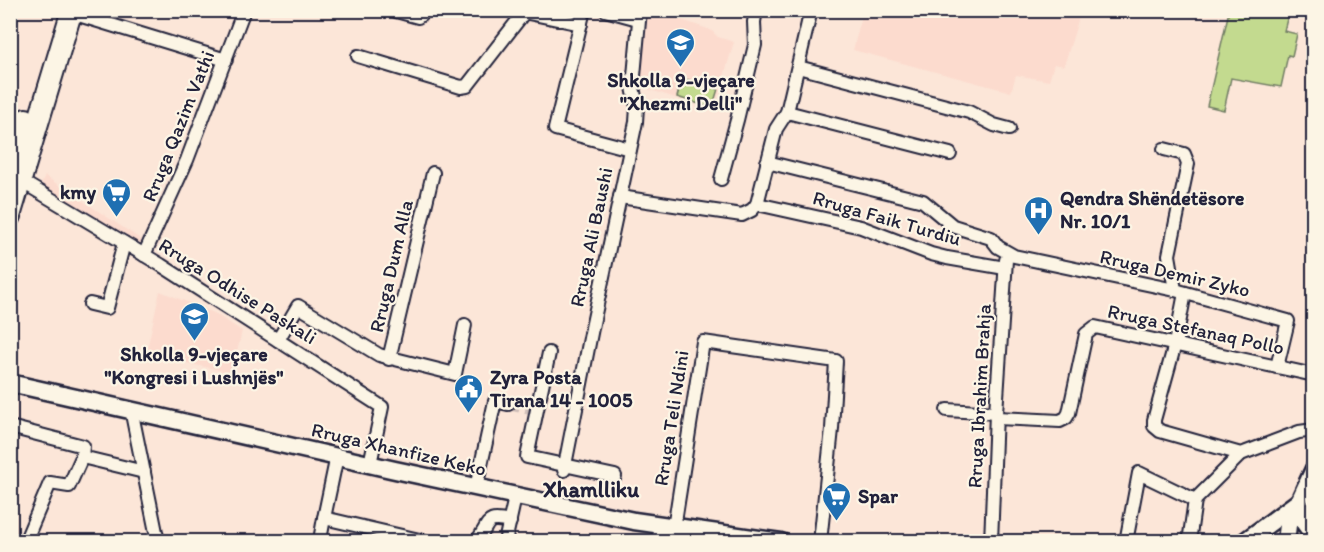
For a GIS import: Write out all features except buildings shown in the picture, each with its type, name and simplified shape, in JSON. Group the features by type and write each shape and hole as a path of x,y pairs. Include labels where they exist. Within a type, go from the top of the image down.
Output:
{"main road":[{"path":"10,216 16,175 68,11"},
{"name":"Rruga Xhanfize Keko","path":"10,383 515,497 558,498 664,532 781,542"},
{"path":"1286,542 1288,525 1314,469"},
{"path":"1299,502 1303,521 1314,536"},
{"path":"1244,542 1299,502"}],"street":[{"name":"Rruga Qazim Vathi","path":"144,255 187,160 244,10"},
{"path":"396,11 418,17 427,10"},
{"path":"584,10 555,129 630,149"},
{"path":"605,10 639,15"},
{"path":"721,179 755,45 756,10"},
{"path":"620,197 742,215 752,210 757,204 776,129 787,112 811,10"},
{"path":"68,11 226,60"},
{"path":"358,56 461,87 467,86 522,11 581,24"},
{"name":"Rruga Ali Baushi","path":"564,467 636,123 637,107 633,87 639,15"},
{"path":"798,67 969,112 994,125 1009,129"},
{"path":"787,112 950,154"},
{"path":"1164,149 1184,154 1188,164 1169,255 1180,292 1175,344 1154,426 1160,431 1241,454"},
{"path":"767,162 923,201 953,226 991,238 1007,253"},
{"name":"Rruga Dum Alla","path":"433,173 389,358 455,374 465,325"},
{"name":"Rruga Odhise Paskali","path":"16,175 382,407 370,464"},
{"name":"Rruga Faik Turdiu","path":"757,204 861,227 947,258 1005,268"},
{"path":"90,304 107,308 124,243"},
{"name":"Rruga Demir Zyko","path":"1007,253 1180,292 1288,321 1277,367"},
{"name":"Rruga Ibrahim Brahja","path":"991,542 996,416 1007,253"},
{"path":"278,340 298,306 370,350 389,358"},
{"name":"Rruga Stefanaq Pollo","path":"996,416 1060,421 1066,418 1086,334 1091,328 1099,327 1314,375"},
{"name":"Rruga Teli Ndini","path":"664,532 703,342 836,361 832,429 820,542"},
{"path":"549,353 533,410 527,457 564,467 615,476"},
{"path":"476,488 495,401 508,404"},
{"path":"131,409 158,542"},
{"path":"947,410 996,416"},
{"path":"10,427 83,446 82,457 69,486 50,483 25,542"},
{"path":"1189,542 1195,500 1241,454 1299,432 1314,430"},
{"path":"322,542 320,540 337,456"},
{"path":"82,457 144,472"},
{"path":"1126,542 1139,473 1195,500"},
{"path":"505,542 515,497"},
{"path":"324,518 422,540"},
{"path":"476,542 489,520 494,518 510,522"}],"shaded area":[{"path":"863,10 1081,11 1064,66 1054,64 1049,81 1016,75 1011,92 853,50"},
{"name":"Shkolla 9-vjeçare \"Xhezmi Delli\"","path":"643,11 655,11 711,30 718,37 734,42 714,110 647,89 635,82"},
{"path":"45,176 142,240 139,247 40,187"},
{"name":"Shkolla 9-vjeçare \"Kongresi i Lushnjës\"","path":"160,291 214,313 242,331 232,373 146,354"}],"green space":[{"path":"1229,11 1289,11 1284,31 1297,34 1292,56 1288,55 1281,87 1231,78 1224,110 1207,106"},
{"path":"682,78 718,89 712,108 677,97"}],"tunnel":[{"path":"508,404 530,409"}],"place":[{"name":"Shkolla 9-vjeçare \"Xhezmi Delli\"","path":"681,68"},
{"name":"kmy","path":"117,218"},
{"name":"Qendra Shëndetësore Nr. 10/1","path":"1039,236"},
{"name":"Shkolla 9-vjeçare \"Kongresi i Lushnjës\"","path":"194,342"},
{"name":"Zyra Posta Tirana 14 - 1005","path":"469,414"},
{"name":"Spar","path":"837,522"}],"district":[{"name":"Xhamlliku","path":"591,489"}]}
